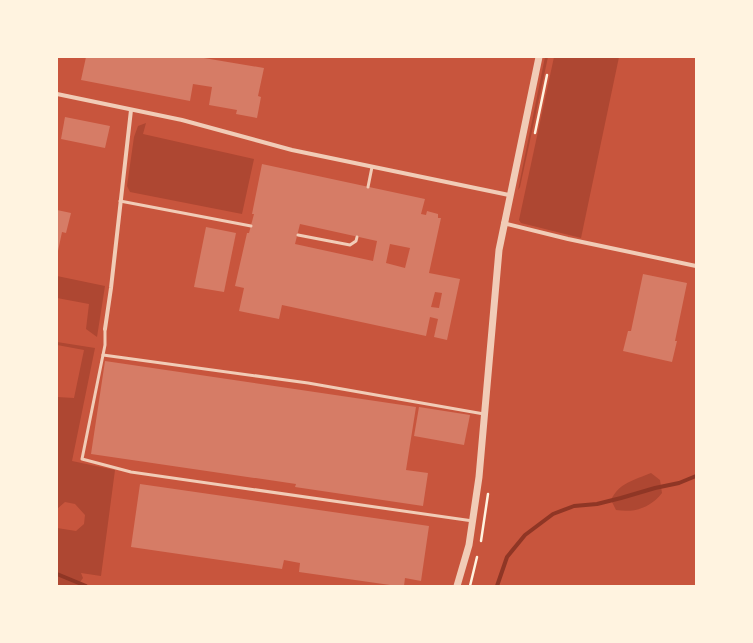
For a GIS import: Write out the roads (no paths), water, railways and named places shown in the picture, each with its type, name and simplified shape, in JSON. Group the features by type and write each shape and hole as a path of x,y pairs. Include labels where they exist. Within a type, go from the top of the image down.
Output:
{"street":[{"path":"457,586 469,545 473,521 503,223 539,57"},
{"path":"57,94 182,120 292,150 509,195"},
{"path":"105,329 131,110"},
{"path":"503,223 568,239 696,266"}],"lane":[{"path":"368,187 372,167"},
{"path":"120,201 251,226"},
{"path":"298,235 350,245 356,241 357,237"},
{"path":"105,329 105,345 82,459 131,472 473,521"},
{"path":"103,355 308,383 484,414"}],"waterway":[{"path":"497,586 507,557 525,535 553,514 574,506 597,504 679,483 696,476"},
{"path":"57,574 86,586"}]}
